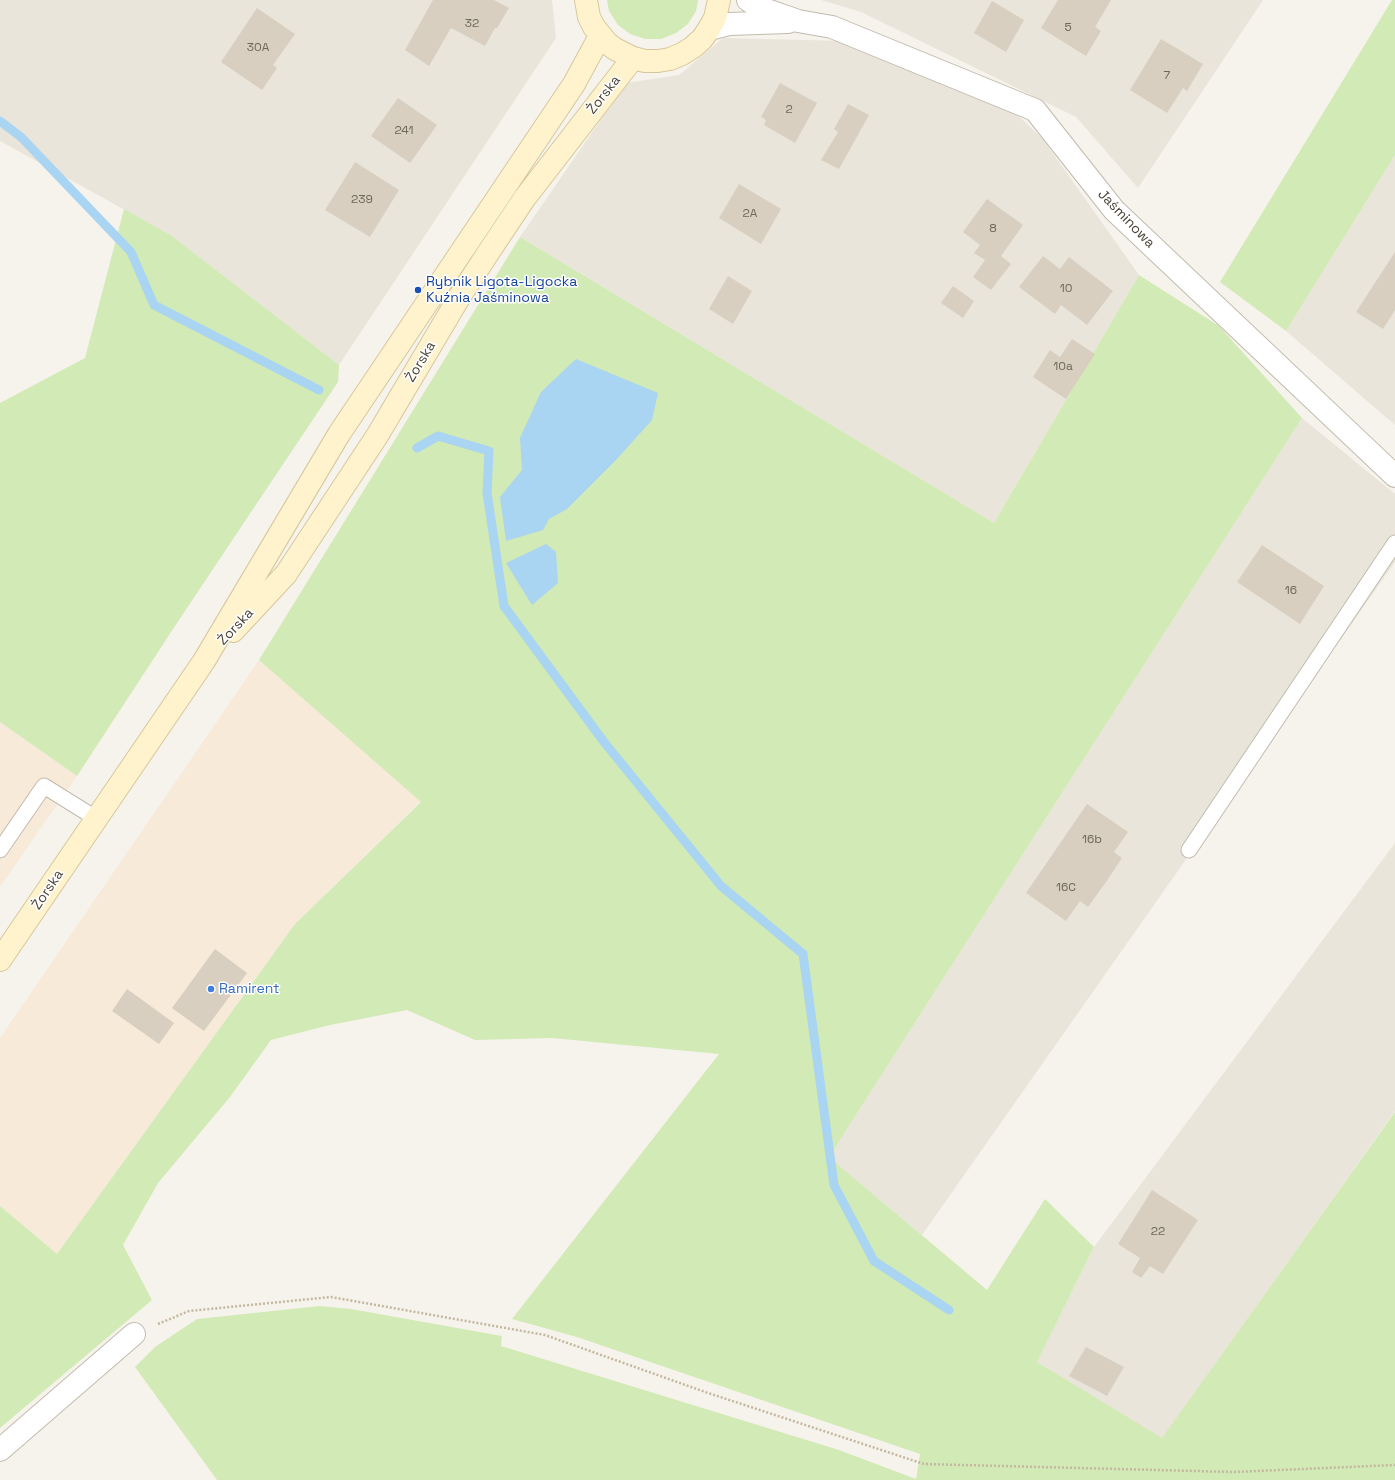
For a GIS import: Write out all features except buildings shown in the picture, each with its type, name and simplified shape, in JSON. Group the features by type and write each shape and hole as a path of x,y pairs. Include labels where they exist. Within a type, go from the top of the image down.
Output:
{"main road":[{"path":"586,0 589,17 600,36 615,49 633,58 652,61 682,54 702,39 715,18 719,0"},
{"name":"Żorska","path":"0,960 204,661 339,434 574,84 600,36"},
{"name":"Żorska","path":"204,661 286,574 377,436 456,303 524,199 633,58"}],"street":[{"name":"Jaśminowa","path":"748,0 768,11 798,21 832,27 1035,110 1114,210 1395,476"},
{"name":"Jaśminowa","path":"709,29 729,24 798,21"},
{"path":"0,1450 134,1334"}],"lane":[{"path":"1189,850 1395,543"},
{"path":"0,850 44,786 97,819"}],"path":[{"path":"134,1334 189,1311 331,1297 545,1335 708,1393 924,1464 1234,1472 1395,1466"}],"shaded area":[{"path":"0,0 552,0 556,38 339,365 172,236 0,141"},
{"path":"821,0 1263,0 1138,188 1076,117 861,12"},
{"path":"723,38 845,41 1010,108 1042,138 1139,275 994,523 520,237 626,83 679,75"},
{"path":"1395,155 1395,425 1286,331"},
{"path":"1302,418 1395,494 1395,562 922,1235 829,1157"},
{"path":"259,660 421,801 295,924 57,1254 0,1206 0,1038"},
{"path":"0,722 77,776 0,887"},
{"path":"1395,843 1395,1111 1162,1439 1037,1362 1094,1247"}],"green space":[{"path":"607,0 698,0 696,11 688,24 676,33 661,39 645,39 630,34 618,25 609,11"},
{"path":"1392,0 1395,0 1395,155 1286,331 1220,282"},
{"path":"124,209 172,236 339,365 338,382 77,776 0,722 0,403 85,358"},
{"path":"520,237 994,523 1139,275 1219,326 1302,418 829,1157 987,1290 1045,1199 1094,1247 1037,1362 1162,1438 1395,1112 1395,1480 217,1480 135,1367 155,1347 197,1319 320,1306 351,1309 502,1336 501,1346 839,1450 916,1479 920,1454 577,1337 512,1319 719,1054 552,1038 475,1040 407,1010 330,1025 271,1040 230,1097 158,1183 123,1245 152,1300 0,1428 0,1206 57,1254 295,924 421,802 259,660"}],"water":[{"path":"576,359 658,393 652,420 616,460 567,509 549,519 543,530 506,541 500,497 522,470 520,438 541,392"},
{"path":"546,544 556,552 558,583 532,605 506,563"}],"waterway":[{"path":"0,121 21,137 131,252 154,305 319,390"},
{"path":"417,448 438,436 489,451 487,493 504,606 604,742 721,886 803,954 834,1185 874,1261 949,1310"}],"place":[{"name":"Rybnik Ligota-Ligocka Kuźnia Jaśminowa","path":"418,290"},
{"name":"Ramirent","path":"211,989"}]}
